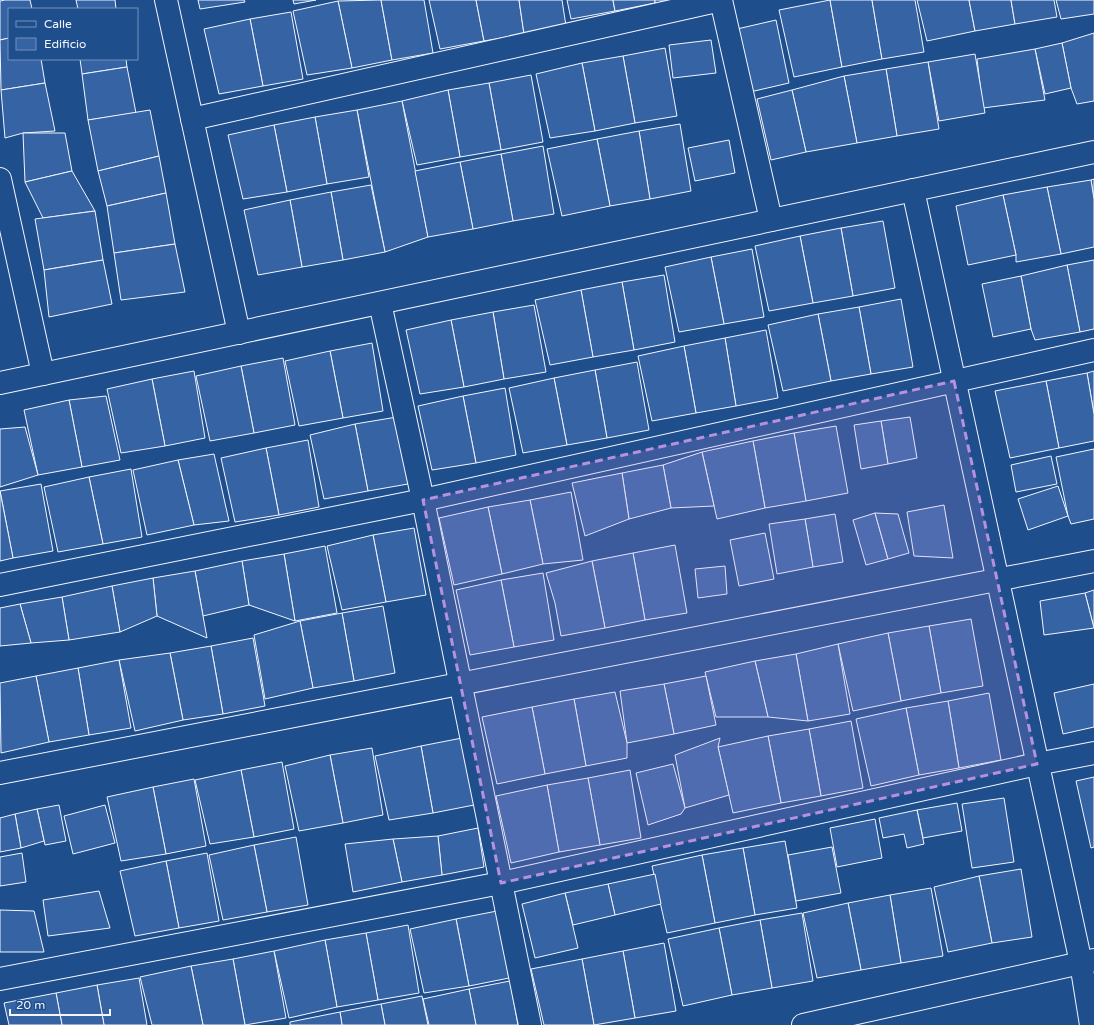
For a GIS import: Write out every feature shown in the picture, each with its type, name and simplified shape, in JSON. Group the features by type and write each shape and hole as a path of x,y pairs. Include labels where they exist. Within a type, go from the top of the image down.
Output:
{"street":[{"path":"166,0 239,333"},
{"path":"192,119 721,0 771,220"},
{"path":"0,383 1094,152"},
{"path":"0,179 43,374"},
{"path":"913,190 1037,764 1087,961 1091,1025"},
{"path":"380,303 423,500 530,1025"},
{"path":"0,585 423,500 1094,350"},
{"path":"0,773 1094,561"},
{"path":"0,979 501,883 1037,764 1094,754"},
{"path":"803,1025 1087,961"}],"highlighted area":[{"path":"954,381 1037,764 501,883 423,500"}],"building":[{"path":"30,0 32,8 8,8 8,38 0,40 0,1"},
{"path":"76,0 115,0 116,8 78,8"},
{"path":"198,0 244,0 245,2 200,9"},
{"path":"293,0 316,0 294,4"},
{"path":"381,0 392,60 352,68 338,1"},
{"path":"381,0 424,0 433,53 392,60"},
{"path":"429,0 476,0 484,41 440,49"},
{"path":"476,0 519,0 524,34 484,41"},
{"path":"519,0 562,0 566,26 524,34"},
{"path":"567,0 613,0 615,11 571,19"},
{"path":"613,0 655,0 655,3 615,11"},
{"path":"655,0 674,0 655,3"},
{"path":"830,0 842,67 794,77 779,10"},
{"path":"830,0 872,0 882,59 842,67"},
{"path":"872,0 915,0 924,52 882,59"},
{"path":"917,0 969,0 975,31 927,41"},
{"path":"969,0 1011,0 1015,24 975,31"},
{"path":"1011,0 1054,0 1057,17 1015,24"},
{"path":"1056,0 1094,0 1094,14 1061,19"},
{"path":"338,1 352,68 307,75 293,11"},
{"path":"291,12 303,79 263,86 250,19"},
{"path":"250,19 263,86 219,94 204,29"},
{"path":"776,20 789,83 750,92 737,29"},
{"path":"1094,33 1094,101 1077,104 1071,88 1062,43"},
{"path":"8,38 8,60 41,60 45,83 1,90 0,40"},
{"path":"711,40 716,73 673,78 669,45"},
{"path":"1062,43 1071,88 1045,94 1035,49"},
{"path":"665,48 677,116 635,123 623,56"},
{"path":"1035,49 1045,100 983,108 977,59"},
{"path":"975,54 985,113 939,121 928,62"},
{"path":"623,56 635,123 595,131 582,63"},
{"path":"80,60 126,60 127,67 82,74"},
{"path":"928,62 939,129 897,136 886,69"},
{"path":"582,63 595,131 550,138 536,74"},
{"path":"127,67 136,113 88,120 82,74"},
{"path":"886,69 897,136 857,143 844,76"},
{"path":"531,75 543,142 501,150 489,83"},
{"path":"844,76 857,143 806,152 792,90"},
{"path":"45,83 55,131 23,133 5,138 1,90"},
{"path":"489,83 501,150 460,157 448,90"},
{"path":"448,90 460,157 417,165 402,101"},
{"path":"792,90 806,152 771,160 757,99"},
{"path":"402,101 428,237 385,252 357,110"},
{"path":"150,110 159,156 98,171 88,120"},
{"path":"357,110 369,177 327,184 315,117"},
{"path":"315,117 327,184 287,192 274,125"},
{"path":"680,124 691,191 650,199 639,131"},
{"path":"274,125 287,192 243,199 228,135"},
{"path":"639,131 650,199 610,206 597,139"},
{"path":"23,133 65,133 72,171 25,182"},
{"path":"597,139 610,206 562,216 547,149"},
{"path":"729,140 735,173 695,181 688,148"},
{"path":"543,146 554,214 513,221 501,154"},
{"path":"501,154 513,221 473,229 460,162"},
{"path":"159,156 166,193 107,206 98,171"},
{"path":"460,162 473,229 428,237 415,171"},
{"path":"72,171 95,211 43,218 25,182"},
{"path":"1094,179 1094,199 1091,180"},
{"path":"1091,180 1094,199 1094,247 1061,254 1047,187"},
{"path":"371,185 385,252 343,260 331,192"},
{"path":"1047,187 1061,254 1016,262 1016,255 1003,195"},
{"path":"331,192 343,260 302,267 290,200"},
{"path":"166,193 175,244 114,253 107,206"},
{"path":"1003,195 1016,255 968,265 956,206"},
{"path":"290,200 302,267 258,275 244,210"},
{"path":"95,211 103,260 44,270 35,219"},
{"path":"883,221 895,288 853,296 841,228"},
{"path":"841,228 853,296 813,303 800,236"},
{"path":"800,236 813,303 769,311 755,246"},
{"path":"175,244 185,292 121,300 114,253"},
{"path":"752,249 764,317 724,324 711,257"},
{"path":"711,257 724,324 679,332 665,267"},
{"path":"103,260 112,304 49,317 44,270"},
{"path":"1094,260 1094,329 1080,332 1067,265"},
{"path":"1067,265 1080,332 1035,340 1031,329 1021,276"},
{"path":"664,275 675,342 634,350 622,282"},
{"path":"1021,276 1031,329 993,337 982,284"},
{"path":"622,282 634,350 593,357 581,290"},
{"path":"581,290 593,357 550,365 535,300"},
{"path":"901,299 913,367 871,374 859,307"},
{"path":"534,305 546,372 504,379 493,312"},
{"path":"859,307 871,374 831,381 818,314"},
{"path":"493,312 504,379 464,387 451,320"},
{"path":"818,314 831,381 783,391 768,325"},
{"path":"451,320 464,387 420,394 406,330"},
{"path":"766,330 778,398 736,406 725,338"},
{"path":"725,338 736,406 696,413 684,346"},
{"path":"372,343 383,411 343,418 330,351"},
{"path":"684,346 696,413 652,421 638,356"},
{"path":"330,351 343,418 299,426 285,361"},
{"path":"283,358 295,425 254,433 241,366"},
{"path":"637,362 649,430 607,438 595,370"},
{"path":"241,366 254,433 210,441 196,376"},
{"path":"595,370 607,438 567,445 554,378"},
{"path":"194,371 205,438 165,446 152,379"},
{"path":"1094,371 1094,414 1087,373"},
{"path":"1087,373 1094,414 1094,441 1059,448 1046,381"},
{"path":"554,378 567,445 523,453 509,388"},
{"path":"152,379 165,446 121,453 107,389"},
{"path":"1046,381 1059,448 1010,458 995,391"},
{"path":"505,388 516,455 476,463 463,396"},
{"path":"106,396 120,460 82,467 69,400"},
{"path":"463,396 476,463 432,470 418,406"},
{"path":"69,400 82,467 38,475 24,410"},
{"path":"397,417 408,484 368,491 355,424"},
{"path":"910,417 917,458 888,464 881,421"},
{"path":"881,421 888,464 861,469 854,425"},
{"path":"355,424 368,491 324,499 310,435"},
{"path":"836,426 848,493 806,501 794,433"},
{"path":"25,427 38,475 0,487 0,429"},
{"path":"794,433 806,501 765,508 753,441"},
{"path":"308,440 319,507 279,515 266,448"},
{"path":"753,441 765,508 717,519 702,452"},
{"path":"266,448 279,515 235,522 221,458"},
{"path":"1094,449 1094,519 1071,524 1056,457"},
{"path":"702,452 714,506 671,508 663,465"},
{"path":"214,454 229,521 194,525 178,460"},
{"path":"1051,456 1057,484 1016,492 1011,465"},
{"path":"178,460 194,525 147,535 133,470"},
{"path":"663,465 671,508 629,519 622,473"},
{"path":"131,469 142,537 103,544 89,477"},
{"path":"622,473 629,519 585,536 572,483"},
{"path":"89,477 103,544 58,552 44,487"},
{"path":"41,484 53,551 13,558 0,491"},
{"path":"1058,486 1068,516 1028,530 1018,499"},
{"path":"0,491 13,558 0,561"},
{"path":"571,492 583,560 543,564 530,500"},
{"path":"530,500 543,564 502,574 488,507"},
{"path":"944,505 953,558 914,556 907,512"},
{"path":"488,507 502,574 454,585 439,518"},
{"path":"875,513 888,559 866,565 853,520"},
{"path":"875,513 898,514 909,553 888,559"},
{"path":"835,514 843,562 813,567 805,519"},
{"path":"805,519 813,567 777,574 769,524"},
{"path":"414,528 426,595 386,602 373,535"},
{"path":"765,533 774,579 739,586 730,540"},
{"path":"373,535 386,602 342,610 327,546"},
{"path":"675,545 687,613 645,620 633,553"},
{"path":"325,546 337,613 295,621 284,554"},
{"path":"633,553 645,620 605,628 592,561"},
{"path":"284,554 295,621 249,605 242,561"},
{"path":"242,561 249,605 203,616 195,571"},
{"path":"592,561 605,628 561,636 555,603 546,573"},
{"path":"725,566 727,594 698,598 695,569"},
{"path":"195,571 207,638 157,616 153,578"},
{"path":"543,573 554,640 514,647 501,580"},
{"path":"153,578 157,616 120,632 112,586"},
{"path":"501,580 514,647 470,655 456,590"},
{"path":"112,586 120,632 69,640 62,597"},
{"path":"1094,590 1094,628 1085,593"},
{"path":"1085,593 1094,628 1044,635 1040,601"},
{"path":"62,597 69,640 31,643 20,604"},
{"path":"20,604 31,643 0,646 0,608"},
{"path":"383,606 395,673 354,681 342,613"},
{"path":"342,613 354,681 313,688 300,621"},
{"path":"971,619 983,686 941,693 929,626"},
{"path":"300,621 313,688 265,699 254,635"},
{"path":"929,626 941,693 901,701 888,633"},
{"path":"888,633 901,701 853,711 838,644"},
{"path":"253,638 265,706 223,714 211,646"},
{"path":"838,644 850,714 808,721 796,654"},
{"path":"211,646 223,714 183,720 170,653"},
{"path":"170,653 183,720 135,731 119,660"},
{"path":"796,654 808,721 768,717 755,661"},
{"path":"119,660 131,728 89,735 78,668"},
{"path":"755,661 768,717 716,717 705,672"},
{"path":"78,668 89,735 49,742 36,676"},
{"path":"36,676 49,742 1,753 0,683"},
{"path":"706,676 716,725 674,734 664,684"},
{"path":"664,684 674,734 627,743 620,691"},
{"path":"1094,684 1094,727 1063,734 1054,693"},
{"path":"615,692 627,743 627,758 586,766 574,699"},
{"path":"989,693 1001,760 959,768 948,701"},
{"path":"574,699 586,766 545,774 532,707"},
{"path":"948,701 959,768 919,775 906,708"},
{"path":"532,707 545,774 497,784 482,717"},
{"path":"906,708 919,775 871,786 856,719"},
{"path":"851,721 863,788 821,796 809,729"},
{"path":"809,729 821,796 781,803 768,736"},
{"path":"768,736 781,803 733,813 718,747"},
{"path":"462,738 474,805 433,813 421,746"},
{"path":"720,738 718,747 729,795 685,808 675,755"},
{"path":"421,746 433,813 389,820 375,756"},
{"path":"372,748 383,815 343,823 330,755"},
{"path":"330,755 343,823 299,831 285,766"},
{"path":"282,762 294,829 254,837 241,770"},
{"path":"673,764 685,808 681,814 648,825 636,773"},
{"path":"241,770 254,837 210,844 195,780"},
{"path":"630,770 641,838 600,845 588,778"},
{"path":"1094,777 1094,847 1091,848 1076,781"},
{"path":"588,778 600,845 559,852 547,785"},
{"path":"194,779 206,846 166,854 153,787"},
{"path":"547,785 559,852 511,863 496,796"},
{"path":"153,787 166,854 121,861 107,797"},
{"path":"1004,798 1014,862 972,868 962,804"},
{"path":"957,803 962,831 923,838 917,810"},
{"path":"59,805 66,841 45,845 37,809"},
{"path":"105,805 115,843 73,854 64,816"},
{"path":"37,809 44,841 21,848 15,814"},
{"path":"917,810 924,844 907,848 904,834 883,838 879,818"},
{"path":"15,814 21,848 0,852 0,818"},
{"path":"875,819 882,858 837,867 830,828"},
{"path":"478,828 484,867 442,875 438,836"},
{"path":"438,836 442,875 402,882 393,839"},
{"path":"296,837 308,905 267,912 254,845"},
{"path":"393,839 402,882 353,892 345,844"},
{"path":"785,841 797,908 755,915 743,848"},
{"path":"254,845 267,912 223,920 209,855"},
{"path":"832,847 841,893 796,901 788,855"},
{"path":"743,848 755,915 715,923 702,855"},
{"path":"22,853 26,882 0,886 0,857"},
{"path":"207,853 219,921 179,928 166,861"},
{"path":"702,855 715,923 667,933 652,866"},
{"path":"166,861 179,928 135,936 120,871"},
{"path":"1021,869 1032,937 992,943 979,876"},
{"path":"655,874 661,904 615,915 608,884"},
{"path":"979,876 992,943 948,952 934,887"},
{"path":"608,884 615,915 573,925 565,893"},
{"path":"931,888 943,956 901,963 890,895"},
{"path":"99,891 110,928 48,936 43,900"},
{"path":"565,893 578,948 535,958 522,904"},
{"path":"890,895 901,963 861,970 848,903"},
{"path":"848,903 861,970 817,978 803,913"},
{"path":"0,910 34,911 44,952 0,952"},
{"path":"497,911 509,978 469,986 456,919"},
{"path":"802,913 813,981 772,988 760,920"},
{"path":"456,919 469,986 424,993 410,929"},
{"path":"760,920 772,988 732,995 719,928"},
{"path":"408,925 419,993 378,1000 366,933"},
{"path":"719,928 732,995 683,1006 668,939"},
{"path":"366,933 378,1000 337,1007 325,940"},
{"path":"325,940 337,1007 289,1018 274,951"},
{"path":"664,943 676,1011 635,1018 623,951"},
{"path":"274,951 286,1018 245,1025 233,959"},
{"path":"623,951 635,1018 594,1025 582,959"},
{"path":"233,959 245,1025 203,1025 191,966"},
{"path":"582,959 594,1025 544,1025 531,969"},
{"path":"191,966 203,1025 152,1025 140,977"},
{"path":"139,978 147,1025 104,1025 97,985"},
{"path":"510,981 518,1025 476,1025 469,989"},
{"path":"97,985 104,1025 62,1025 56,993"},
{"path":"469,989 476,1025 429,1025 423,999"},
{"path":"56,993 62,1025 9,1025 4,1003"},
{"path":"422,996 428,1025 385,1025 381,1004"},
{"path":"381,1004 385,1025 342,1025 340,1012"},
{"path":"340,1012 342,1025 290,1025 290,1022"}]}
